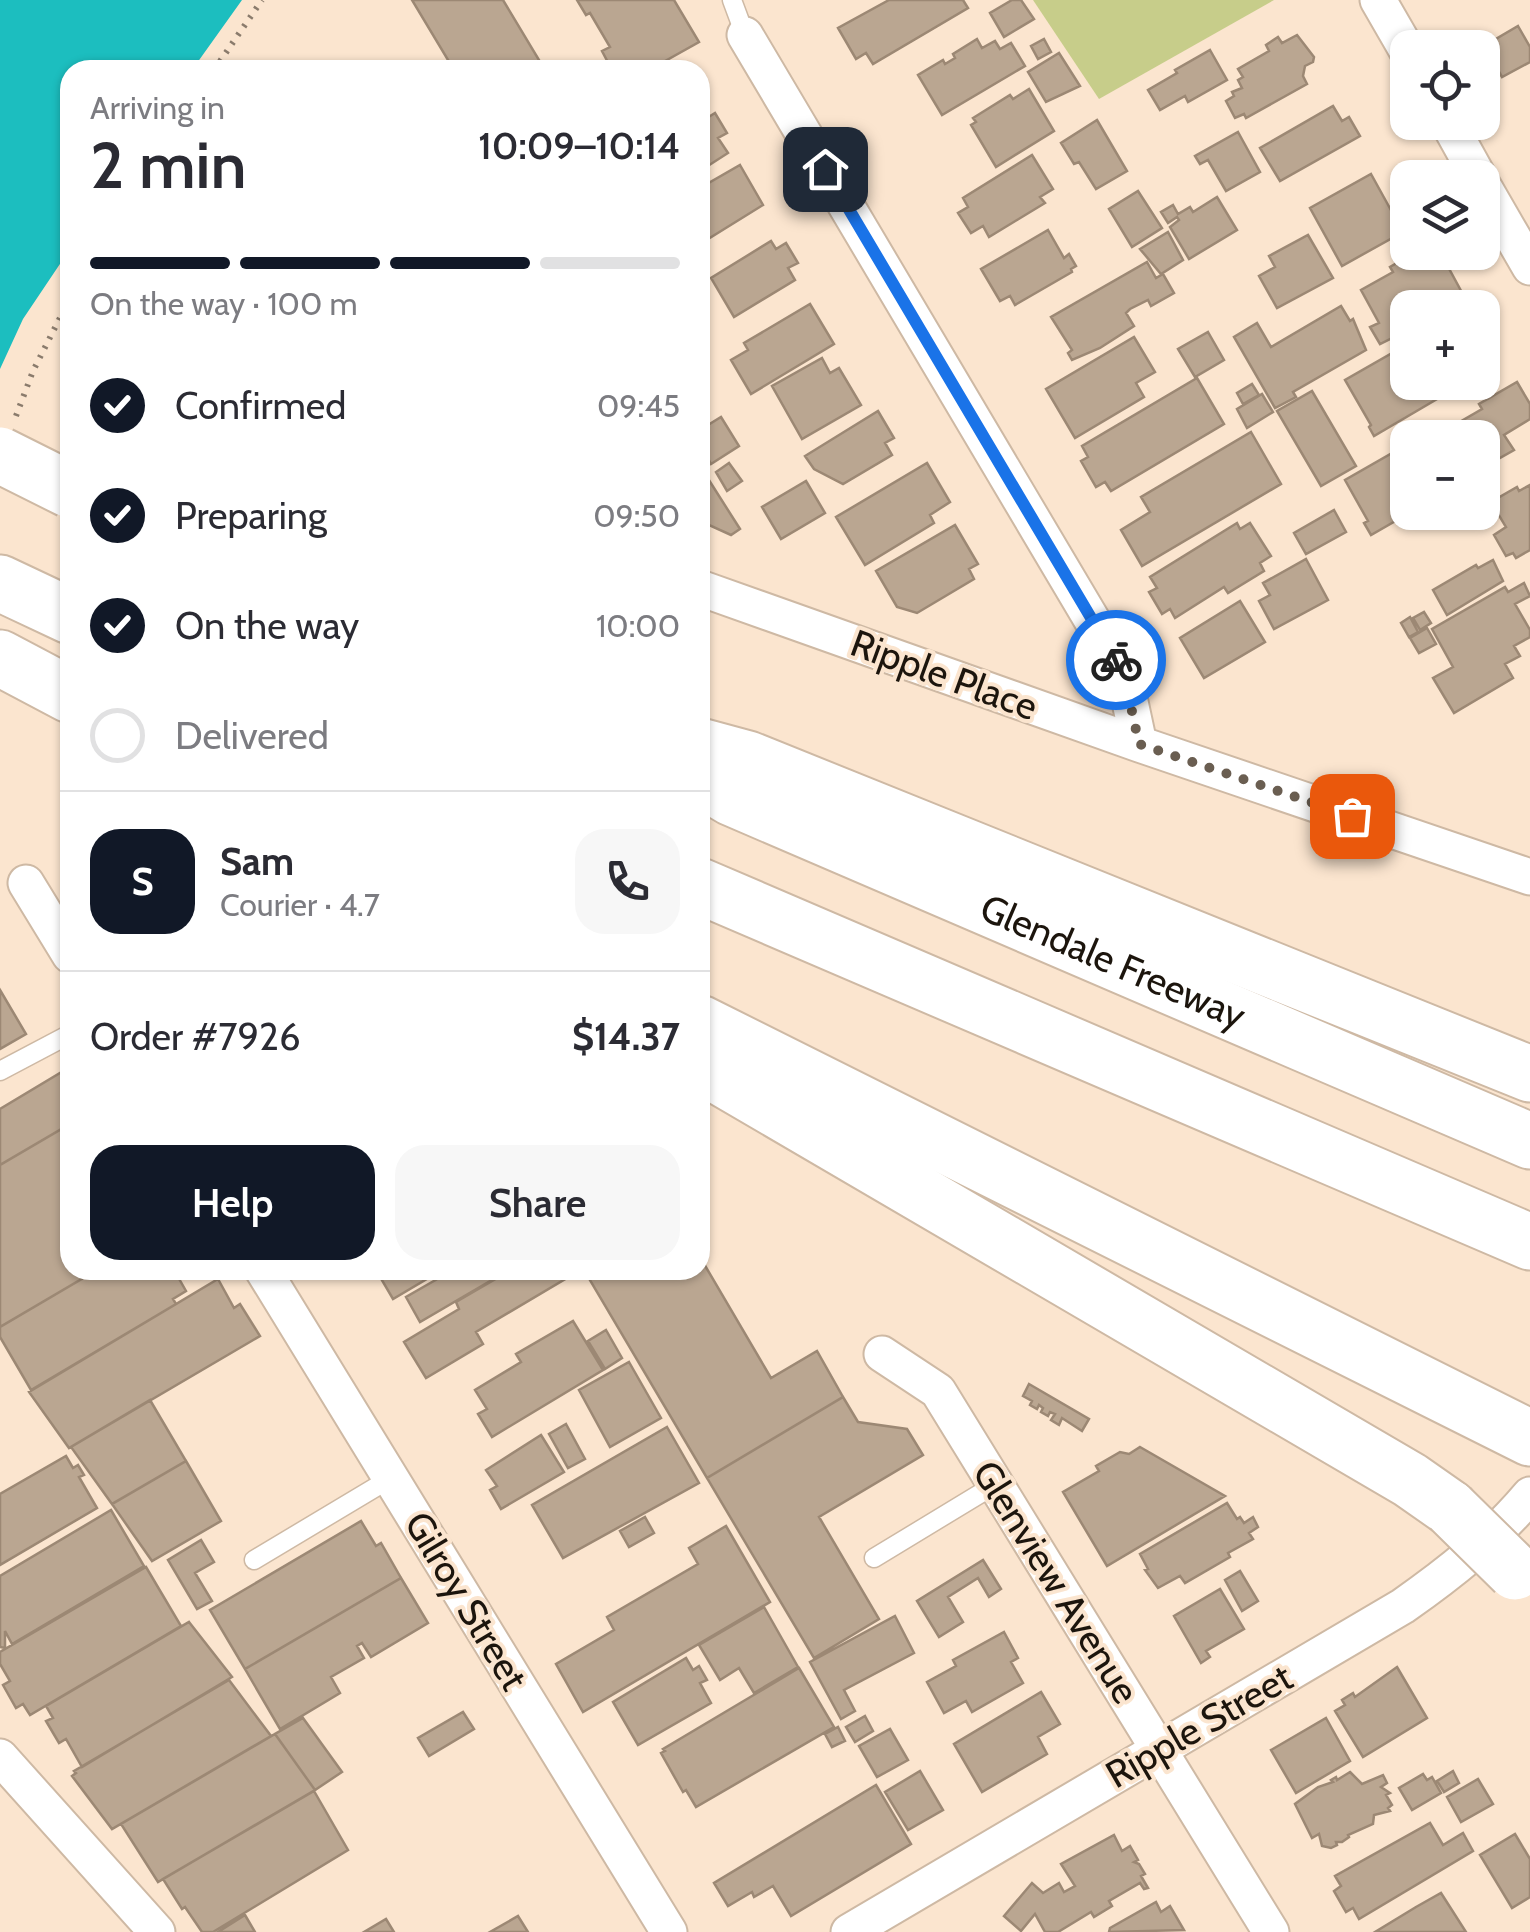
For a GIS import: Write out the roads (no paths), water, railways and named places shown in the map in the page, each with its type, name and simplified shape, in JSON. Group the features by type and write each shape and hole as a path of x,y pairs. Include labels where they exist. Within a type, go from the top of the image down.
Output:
{"highway":[{"path":"7,439 60,482"},
{"path":"0,658 60,690"},
{"path":"710,748 748,758 1530,1074"},
{"name":"Glendale Freeway","path":"710,785 750,806 1530,1141"},
{"path":"710,890 1530,1242"},
{"path":"710,1028 1521,1434"},
{"path":"710,1070 1410,1480 1450,1508 1522,1581"}],"street":[{"path":"1378,0 1395,30"},
{"path":"745,35 1124,674 1139,744"},
{"path":"1500,215 1530,268"},
{"name":"Ripple Place","path":"710,592 1530,877"},
{"path":"26,884 60,939"},
{"name":"Gilroy Street","path":"269,1280 669,1932"},
{"name":"Glenview Avenue","path":"882,1354 938,1391 1272,1932"},
{"name":"Ripple Street","path":"848,1932 1402,1606 1452,1572 1506,1524 1530,1495"},
{"path":"0,1757 157,1932"}],"lane":[{"path":"732,0 745,35"},
{"path":"0,1072 60,1039"},
{"path":"254,1560 391,1478"},
{"path":"874,1558 996,1484"}],"water":[{"path":"0,0 242,0 199,60 60,60 60,264 23,319 0,369"}]}
